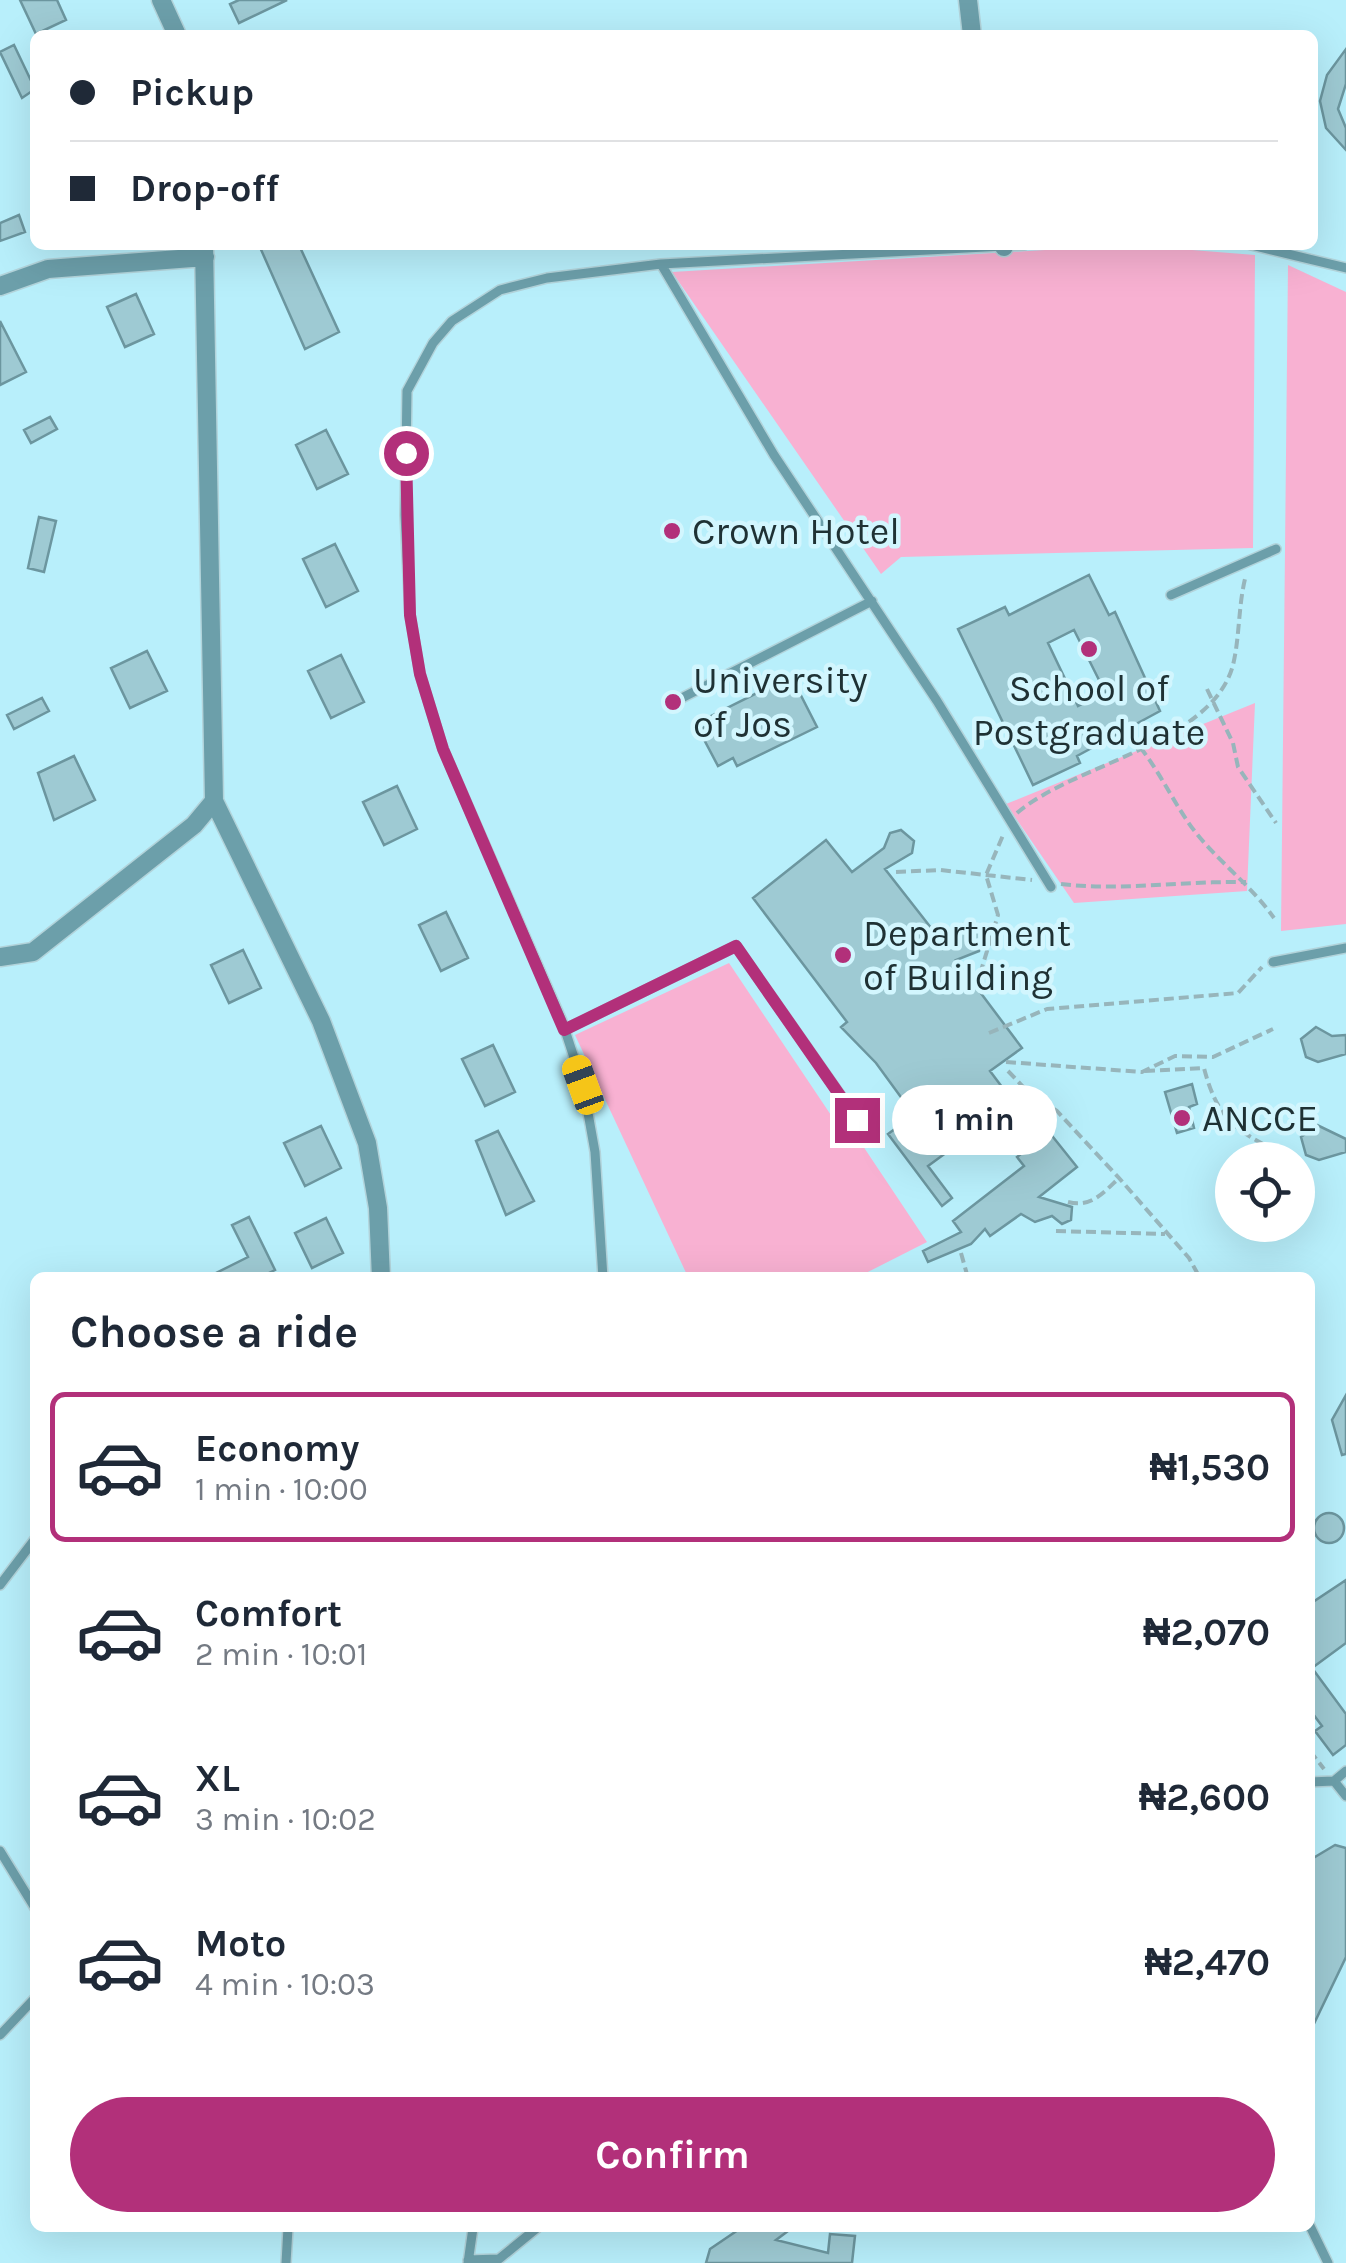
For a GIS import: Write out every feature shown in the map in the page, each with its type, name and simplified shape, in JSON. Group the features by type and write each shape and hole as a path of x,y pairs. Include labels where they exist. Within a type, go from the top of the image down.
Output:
{"street":[{"path":"161,0 174,30"},
{"path":"968,0 971,30"},
{"path":"0,286 48,269 204,251 214,802 321,1020 367,1143 378,1208 381,1272"},
{"path":"0,957 33,952 194,825 214,802"}],"lane":[{"path":"603,1272 595,1152 583,1085 564,1030 443,749 420,674 410,615 405,515 408,391 433,343 452,321 500,290 547,278 661,264 928,250"},
{"path":"1272,250 1346,268"},
{"path":"661,264 774,455 872,601 1050,884"},
{"path":"1171,595 1276,548"},
{"path":"670,704 872,601"},
{"path":"564,1030 736,946 857,1120"},
{"path":"1273,962 1346,948"},
{"path":"0,1586 30,1546"},
{"path":"1315,1782 1334,1781 1346,1771"},
{"path":"1334,1781 1346,1796"},
{"path":"0,1851 30,1900"},
{"path":"0,2035 30,2003"},
{"path":"286,2263 288,2232"},
{"path":"472,2232 468,2262 499,2258 532,2232"},
{"path":"1313,2232 1328,2263"}],"path":[{"path":"980,974 998,915 986,875 1011,822 1028,803 1072,777 1140,747 1213,704 1232,666 1237,609 1250,560"},
{"path":"1207,689 1238,767 1276,824"},
{"path":"1140,747 1166,780 1187,820 1274,918"},
{"path":"896,872 986,875 1098,888 1174,881 1246,882"},
{"path":"989,1033 1047,1008 1238,992 1250,977 1273,962"},
{"path":"1142,1072 1175,1056 1213,1057 1273,1029"},
{"path":"1006,1062 1142,1072 1204,1068 1216,1107 1259,1142"},
{"path":"1008,1071 1030,1094 1057,1111 1120,1178 1195,1272"},
{"path":"1000,1146 1010,1110 1030,1094"},
{"path":"1068,1202 1081,1206 1093,1201 1120,1178"},
{"path":"1056,1231 1165,1234"},
{"path":"961,1253 966,1272"},
{"path":"1315,1757 1334,1781"}],"shaded area":[{"name":"University of Jos","path":"0,0 1346,0 1346,2263 0,2263"},
{"path":"1044,250 1192,250 1255,255 1253,548 901,557 881,574 672,272"},
{"path":"1288,265 1346,292 1346,924 1281,931"},
{"path":"1255,703 1247,891 1074,903 1006,804"},
{"path":"729,963 845,1136 853,1131 927,1242 868,1272 686,1272 575,1035"}],"building":[{"path":"20,0 57,0 66,20 45,30 34,30"},
{"path":"239,0 287,0 239,23 230,4"},
{"path":"14,45 30,79 30,92 22,98 0,52"},
{"path":"1346,49 1346,84 1338,109 1346,128 1346,150 1326,128 1320,101 1327,75"},
{"path":"19,215 25,232 0,241 0,223"},
{"path":"261,250 301,250 339,332 305,349"},
{"path":"136,294 154,334 125,347 107,307"},
{"path":"0,321 26,372 0,385"},
{"path":"50,417 57,429 31,443 24,430"},
{"path":"326,430 348,474 317,489 296,445"},
{"path":"39,517 56,521 44,572 28,568"},
{"path":"335,544 358,591 326,607 303,559"},
{"path":"1089,575 1109,615 1115,612 1160,711 1077,756 1080,763 1033,785 958,629 1005,607 1009,615","holes":["1074,630 1105,692 1078,706 1048,643"]},
{"path":"147,651 167,691 130,708 111,668"},
{"path":"341,655 364,702 331,718 308,671"},
{"path":"791,676 817,727 737,766 733,758 718,766 699,730 714,722 711,716"},
{"path":"42,698 49,711 14,729 7,715"},
{"path":"74,756 95,800 54,820 38,773"},
{"path":"397,786 417,829 384,845 363,802"},
{"path":"901,830 914,841 912,853 885,869 946,947 963,924 981,932 979,951 956,960 1022,1048 990,1071 1014,1103 928,1166 952,1198 942,1206 888,1134 914,1115 876,1063 841,1027 847,1022 753,898 826,840 852,872 884,848 890,833"},
{"path":"446,912 468,958 441,971 419,925"},
{"path":"243,950 261,988 229,1003 211,965"},
{"path":"1316,1027 1332,1036 1346,1035 1346,1054 1318,1062 1306,1057 1301,1039"},
{"path":"493,1045 515,1092 485,1106 462,1059"},
{"name":"ANCCE","path":"1192,1084 1197,1104 1189,1107 1194,1128 1177,1133 1165,1092"},
{"path":"1317,1125 1346,1139 1346,1152 1319,1160 1315,1158 1315,1142 1302,1142 1301,1137"},
{"path":"321,1126 341,1168 305,1186 284,1143"},
{"path":"498,1131 534,1201 506,1215 476,1141"},
{"path":"1049,1132 1077,1167 1039,1197 1072,1207 1071,1220 1062,1224 1052,1216 1035,1222 1021,1214 990,1236 985,1229 971,1244 928,1262 923,1251 961,1232 953,1221 1024,1166 1017,1157"},
{"path":"249,1217 275,1270 218,1272 248,1257 232,1225"},
{"path":"326,1218 343,1253 312,1268 295,1233"},
{"path":"1346,1395 1346,1454 1342,1455 1332,1420"},
{"path":"1323,1514 1335,1514 1343,1522 1343,1534 1335,1542 1323,1542 1315,1534 1315,1522"},
{"path":"1346,1580 1346,1643 1315,1666 1315,1601"},
{"path":"1315,1672 1346,1714 1346,1745 1333,1755 1315,1731 1322,1726 1315,1717"},
{"path":"1335,1845 1346,1848 1346,1957 1315,2022 1315,1857"},
{"path":"735,2232 787,2232 776,2240 828,2253 830,2234 855,2236 852,2263 706,2263 710,2249"}],"place":[{"name":"Crown Hotel","path":"672,531"},
{"name":"School of Postgraduate","path":"1089,649"},
{"name":"University of Jos","path":"673,702"},
{"name":"Department of Building","path":"843,955"},
{"name":"ANCCE","path":"1182,1118"}],"route":[{"path":"406,453 410,615 429,707 443,749 564,1030 736,946 857,1120"}]}
